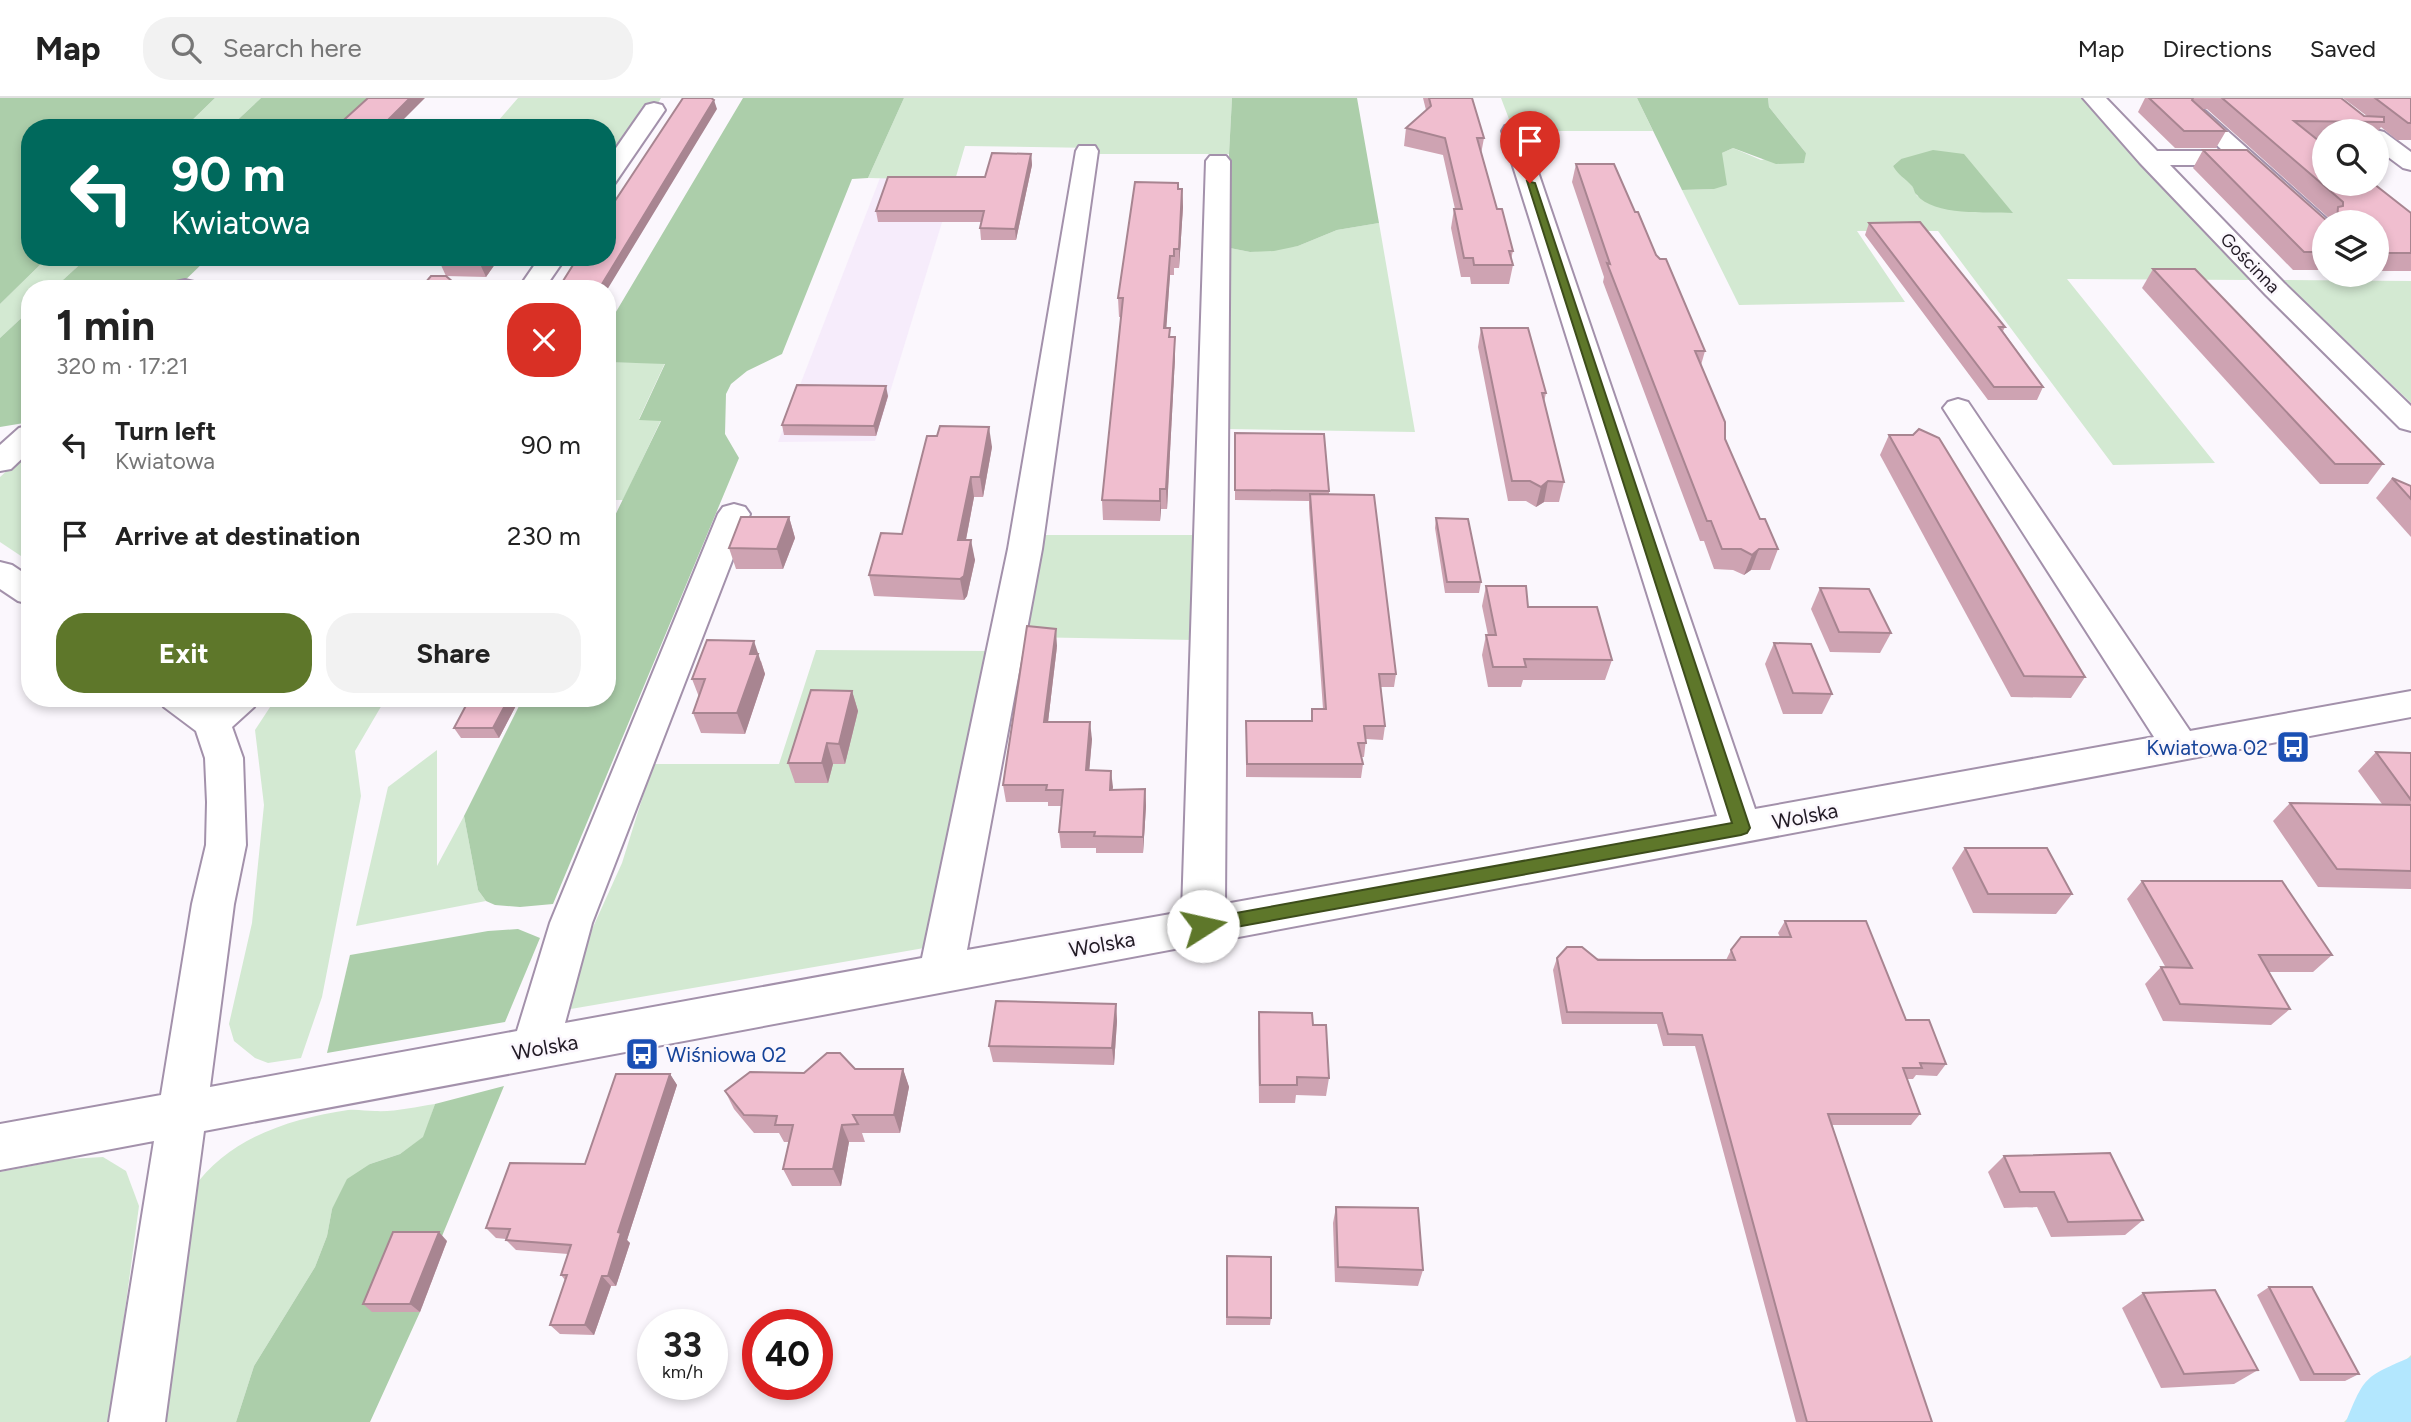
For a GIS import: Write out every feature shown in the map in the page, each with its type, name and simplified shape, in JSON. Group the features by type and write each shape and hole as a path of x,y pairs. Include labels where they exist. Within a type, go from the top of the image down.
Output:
{"street":[{"name":"Gościnna","path":"2094,98 2275,289 2411,422"},
{"path":"616,165 654,110"},
{"path":"2197,116 2312,219"},
{"path":"1513,131 1741,828"},
{"path":"2389,147 2411,163"},
{"path":"941,974 1025,550 1087,151"},
{"path":"2148,158 2246,158"},
{"path":"1203,926 1218,161"},
{"path":"1958,408 2180,747"},
{"path":"0,462 21,443"},
{"path":"535,1049 571,923 734,514"},
{"path":"0,573 21,587"},
{"name":"Wolska","path":"0,1147 2411,704"},
{"path":"136,1422 213,905 226,845 227,802 223,758 227,711"}],"shaded area":[{"path":"880,178 955,180 875,441 778,442"}],"green space":[{"path":"0,98 215,98 193,119 21,119 21,266 39,266 25,280 21,280 21,283 0,304"},
{"path":"215,98 261,98 239,119 193,119"},
{"path":"261,98 377,98 355,119 239,119"},
{"path":"518,98 661,98 657,105 642,107 616,148 616,119 500,119"},
{"path":"743,98 904,98 868,178 852,179 782,354 747,371 731,384 726,394 725,434 739,458 553,904 520,907 495,905 486,901 478,890 464,816 518,707 616,707 616,514 661,421 639,420 665,364 616,362 616,312"},
{"path":"904,98 1232,98 1229,154 1096,154 1096,148 965,146 955,180 868,178"},
{"path":"1232,98 1357,98 1379,223 1337,230 1298,246 1274,251 1250,252 1230,248 1229,154"},
{"path":"1501,98 1637,98 1653,131 1544,131 1542,126 1512,127"},
{"path":"1637,98 1768,98 1769,107 1806,153 1804,163 1776,164 1733,148 1722,153 1727,185 1714,189 1682,190"},
{"path":"1768,98 2082,98 2251,280 2067,279 2215,463 2113,465 1938,231 1857,231 1905,302 1739,305 1682,190 1714,189 1722,163 1722,153 1733,148 1761,160 1806,153 1769,107","holes":["1901,159 2012,212 1966,211 1917,196 1912,185 1893,166"]},
{"path":"1933,150 1964,154 2013,213 1948,210 1925,202 1893,166 1901,159"},
{"path":"1379,223 1415,432 1228,429 1230,248 1250,252 1298,246 1337,230"},
{"path":"39,266 78,266 63,280 25,280"},
{"path":"78,266 200,266 185,280 63,280"},
{"path":"2283,280 2312,280 2312,287 2389,287 2389,281 2411,281 2411,403"},
{"path":"21,283 21,318 0,338 0,304"},
{"path":"21,318 21,424 0,427 0,338"},
{"path":"616,362 665,363 639,419 661,420 623,500 616,500"},
{"path":"21,458 21,556 0,542 0,477"},
{"path":"1038,535 1198,535 1194,640 1022,637"},
{"path":"816,650 991,651 930,947 565,1010 565,989 622,863 653,764 779,764"},
{"path":"270,707 381,707 355,751 361,796 322,997 301,1058 268,1063 255,1058 234,1041 229,1024 252,923 264,805 255,730"},
{"path":"437,750 437,866 464,816 478,890 486,901 356,926 388,787"},
{"path":"518,929 540,938 505,1022 327,1053 350,955 488,931"},
{"path":"504,1086 440,1241 373,1311 420,1312 370,1422 236,1422 254,1366 315,1267 327,1236 332,1209 347,1179 370,1164 400,1154 423,1137 435,1104"},
{"path":"435,1104 424,1137 400,1154 370,1164 332,1209 327,1236 315,1267 254,1366 236,1422 162,1422 193,1189 207,1171 242,1144 304,1119 348,1110 390,1111"},
{"path":"103,1157 126,1171 139,1206 110,1422 0,1422 0,1172 68,1159"},
{"path":"2411,1355 2411,1422 2344,1422"}],"building":[{"path":"368,98 410,98 389,119 345,119"},
{"path":"683,98 714,100 616,261 616,199"},
{"path":"1429,98 1472,98 1484,138 1477,138 1497,209 1502,209 1513,251 1509,251 1513,265 1474,265 1473,258 1464,258 1454,209 1462,209 1445,138 1406,128 1431,106"},
{"path":"2149,98 2193,98 2192,100 2226,131 2184,131"},
{"path":"2222,98 2341,98 2364,116 2384,117 2294,121 2312,135 2312,175"},
{"path":"2375,98 2411,98 2411,123 2408,123"},
{"path":"2203,150 2247,150 2315,210 2312,210 2312,252 2304,252"},
{"path":"992,153 1031,154 1015,229 980,228 984,211 876,211 888,177 985,177"},
{"path":"1576,164 1614,164 1656,255 1660,259 1666,259 1705,351 1695,351 1725,422 1725,439 1760,519 1765,519 1778,549 1759,549 1752,555 1741,549 1722,549 1711,521 1707,521 1607,263 1610,264"},
{"path":"1135,182 1178,183 1178,189 1182,189 1179,249 1174,249 1174,256 1170,256 1164,328 1170,328 1169,337 1175,337 1166,489 1160,489 1160,501 1102,500 1123,298 1118,298"},
{"path":"2336,196 2389,196 2411,213 2411,253 2389,253 2389,210 2338,210 2338,207 2343,206 2343,202"},
{"path":"1920,222 2005,327 1999,327 2043,387 1994,387 1869,223"},
{"path":"572,266 613,266 604,280 564,280"},
{"path":"2153,269 2195,269 2383,464 2335,464"},
{"path":"431,276 446,276 451,280 428,280"},
{"path":"1481,328 1528,328 1546,393 1542,393 1564,482 1548,481 1541,487 1530,481 1512,481"},
{"path":"797,385 886,386 874,426 782,425"},
{"path":"940,426 989,427 980,477 971,477 958,540 971,540 964,576 960,579 869,575 881,533 902,534 927,436 937,436"},
{"path":"1919,429 1939,438 2085,677 2024,676 1889,435 1913,435"},
{"path":"1235,433 1324,434 1329,491 1235,490"},
{"path":"2392,478 2411,486 2411,499"},
{"path":"1310,494 1374,495 1396,674 1379,674 1385,726 1364,726 1366,743 1358,743 1363,764 1247,764 1246,721 1312,721 1312,709 1326,709"},
{"path":"741,517 789,517 777,549 729,548"},
{"path":"1436,518 1468,519 1481,582 1447,582"},
{"path":"1486,586 1526,586 1528,607 1597,607 1612,660 1524,659 1526,667 1493,667 1486,635 1496,635"},
{"path":"1820,588 1869,589 1891,633 1839,632"},
{"path":"1027,626 1056,629 1044,722 1090,722 1086,770 1111,771 1110,790 1145,789 1143,837 1094,836 1095,832 1059,832 1063,790 1046,790 1047,785 1003,785"},
{"path":"707,640 754,641 750,654 758,654 737,713 693,713 705,679 692,679"},
{"path":"1774,643 1811,644 1832,694 1793,693"},
{"path":"811,690 852,691 839,744 827,743 822,763 788,763"},
{"path":"465,707 504,707 493,728 454,728"},
{"path":"2376,752 2411,753 2411,800"},
{"path":"2290,803 2411,805 2411,871 2337,869"},
{"path":"1965,848 2047,848 2072,894 1988,894"},
{"path":"2142,881 2282,881 2332,955 2259,955 2290,1009 2180,1004 2161,967 2192,968"},
{"path":"1785,921 1866,921 1906,1020 1929,1020 1946,1064 1920,1063 1922,1068 1903,1068 1920,1114 1828,1114 1932,1422 1807,1422 1702,1035 1668,1034 1662,1013 1567,1012 1557,958 1567,947 1582,947 1598,960 1735,960 1731,950 1741,937 1791,937"},
{"path":"996,1001 1116,1004 1112,1048 989,1046"},
{"path":"1259,1012 1312,1013 1313,1025 1326,1025 1329,1078 1297,1077 1297,1085 1260,1085"},
{"path":"827,1053 840,1053 855,1069 903,1069 894,1115 853,1115 858,1124 842,1125 833,1169 783,1169 793,1125 775,1125 777,1116 744,1115 725,1091 750,1072 804,1073"},
{"path":"616,1074 670,1074 618,1232 621,1233 608,1276 602,1276 585,1325 550,1325 567,1275 561,1275 571,1245 506,1240 510,1229 486,1228 510,1163 585,1164"},
{"path":"2110,1153 2143,1220 2068,1222 2054,1192 2020,1192 2004,1156"},
{"path":"1336,1207 1418,1208 1423,1270 1338,1267"},
{"path":"393,1232 439,1232 410,1304 363,1304"},
{"path":"1227,1256 1271,1257 1271,1318 1227,1317"},
{"path":"2269,1287 2312,1287 2359,1374 2314,1374"},
{"path":"2215,1290 2258,1370 2184,1374 2143,1293"}],"waterway":[{"path":"2398,1422 2411,1409"}],"place":[{"name":"Kwiatowa 02","path":"2293,747"},
{"name":"Wiśniowa 02","path":"642,1054"}],"route":[{"path":"1203,926 1741,828 1530,183"}]}
